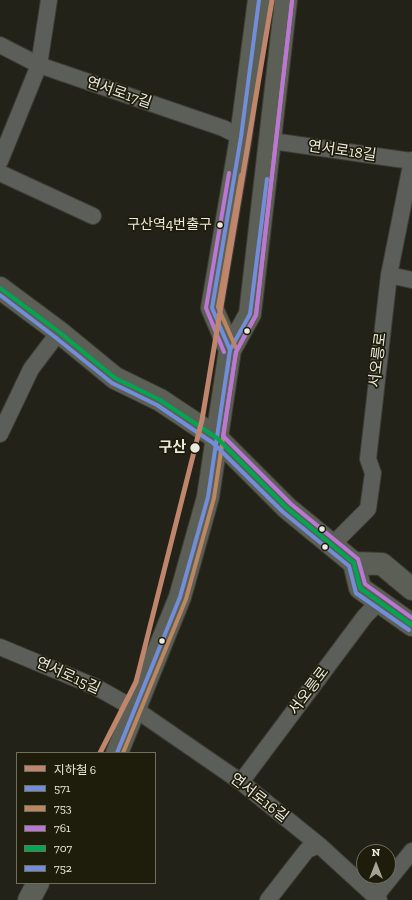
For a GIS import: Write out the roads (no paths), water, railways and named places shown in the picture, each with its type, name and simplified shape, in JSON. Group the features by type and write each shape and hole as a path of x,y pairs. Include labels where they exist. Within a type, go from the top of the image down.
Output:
{"main road":[{"path":"230,350 212,308 241,137 258,0"},
{"path":"116,752 180,597 208,497 230,350 250,314 272,141 286,0"},
{"path":"0,288 59,332 114,378 160,400 217,438 287,508 354,563 360,588 412,625"},
{"path":"354,563 382,564 412,589"},
{"path":"29,900 37,884"}],"street":[{"path":"0,161 39,65 49,0"},
{"name":"연서로17길","path":"0,44 39,65 223,128 241,137"},
{"name":"연서로18길","path":"272,141 412,161"},
{"name":"서오릉로","path":"332,545 368,509 373,473 368,460 389,275 412,161"},
{"path":"0,173 93,216"},
{"path":"389,275 412,280"},
{"path":"0,434 31,369 59,332"},
{"name":"서오릉로","path":"241,782 365,616 379,602"},
{"name":"연서로15길","path":"0,647 96,687 135,709"},
{"name":"연서로16길","path":"135,709 241,782 318,845 377,898 412,852"},
{"path":"268,900 307,850 318,845"}],"metro line":[{"name":"6","path":"101,752 136,682 202,420 272,0"}],"place":[{"name":"구산역4번출구","path":"220,225"},
{"name":"구산","path":"195,448"}]}
